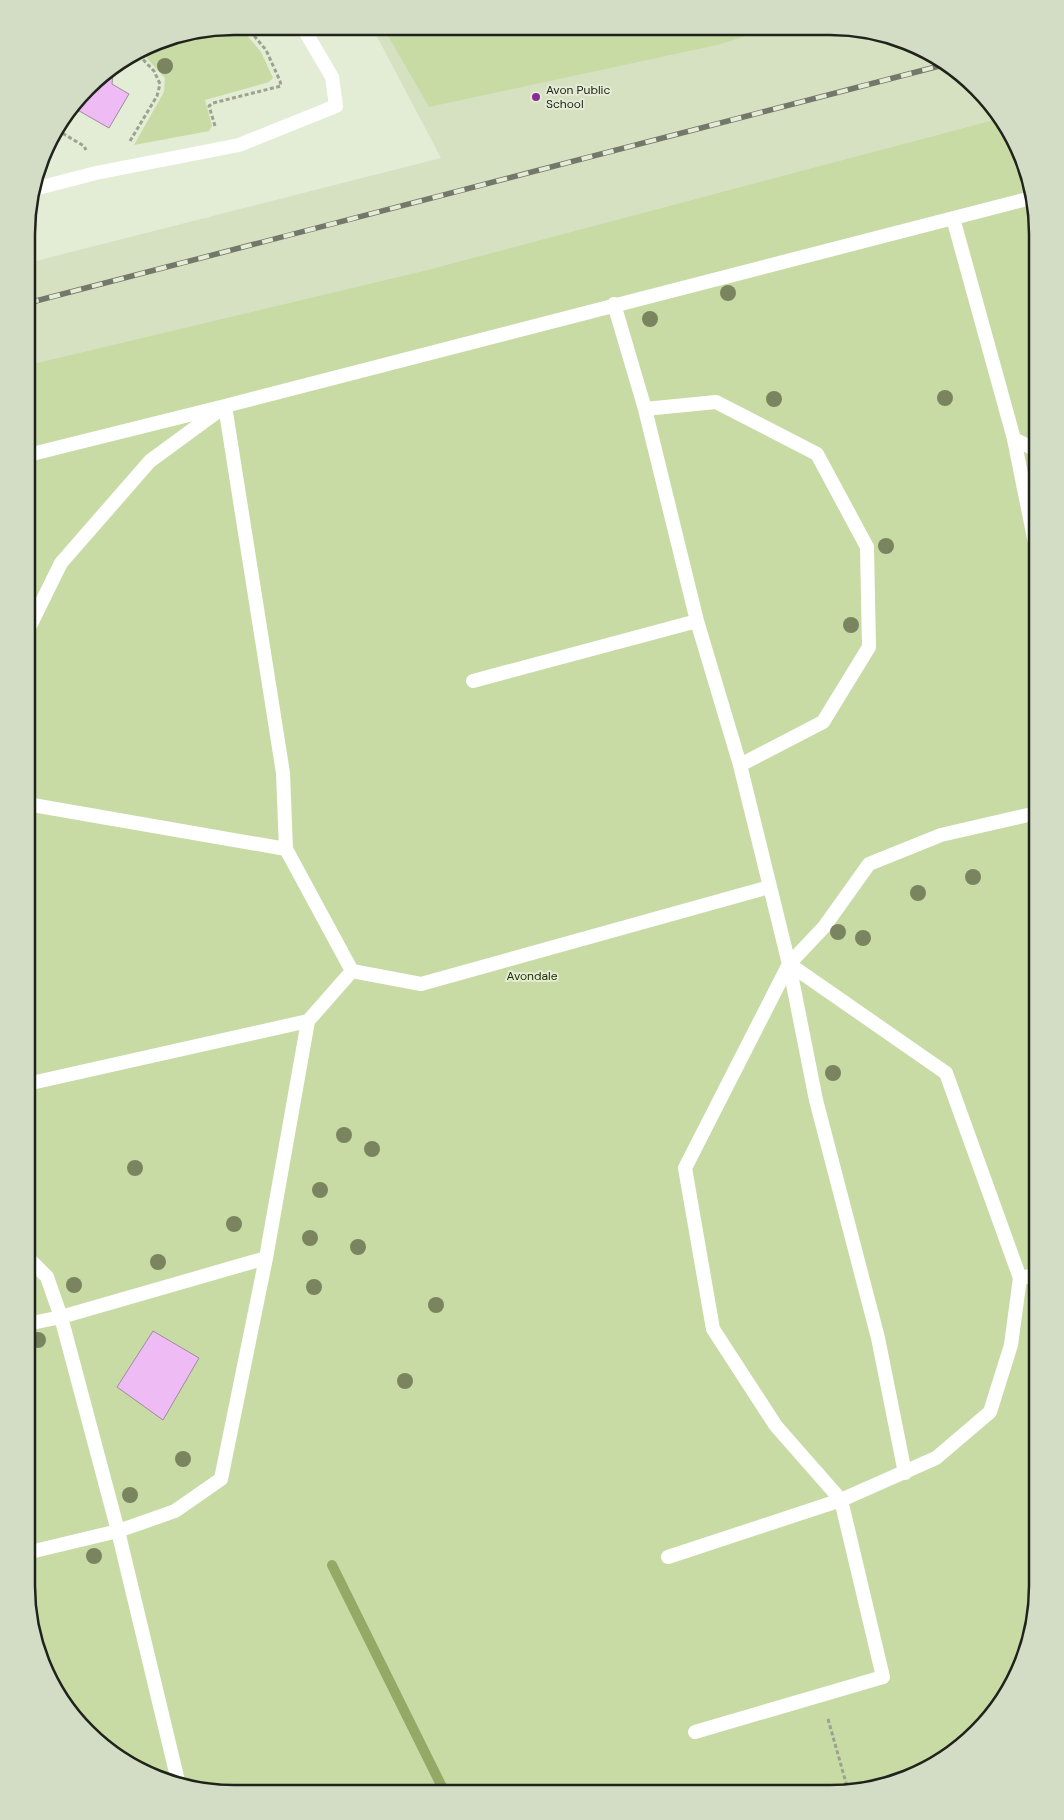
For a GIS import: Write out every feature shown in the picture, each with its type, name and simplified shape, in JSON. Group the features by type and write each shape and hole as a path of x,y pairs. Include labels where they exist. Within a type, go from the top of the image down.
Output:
{"lane":[{"path":"41,187 96,173 239,146 336,106 332,77 307,35"},
{"path":"35,453 226,406 614,304 1026,199"},
{"path":"953,218 1014,439 1029,513"},
{"path":"614,304 645,410 697,621 740,765 789,964 816,1100 878,1338 905,1473"},
{"path":"645,410 716,402 817,454 867,547 869,647 823,722 740,765"},
{"path":"35,617 61,563 150,461 226,406"},
{"path":"226,406 284,773 286,849 352,971"},
{"path":"1014,439 1029,446"},
{"path":"473,681 697,621"},
{"path":"35,805 286,849"},
{"path":"695,1732 883,1677 841,1500 776,1426 713,1329 685,1168 789,964 824,927 869,864 941,834 1029,815"},
{"path":"352,971 421,984 770,887"},
{"path":"668,1557 841,1500 936,1458 990,1412 1011,1345 1020,1278 946,1073 789,964"},
{"path":"35,1551 118,1531 175,1511 220,1479 266,1258 308,1021 352,971"},
{"path":"35,1082 308,1021"},
{"path":"35,1322 61,1317 266,1258"},
{"path":"35,1266 47,1277 61,1317 118,1531 177,1776"},
{"path":"1020,1278 1029,1276"}],"path":[{"path":"216,129 210,106 213,103 281,86 266,50 254,35"},
{"path":"127,145 157,96 160,84 154,71 142,58"},
{"path":"62,133 84,146 89,156"},
{"path":"821,1696 846,1784"}],"shaded area":[{"path":"376,35 843,35 882,42 906,50 930,62 971,93 993,120 427,270 35,363 35,261 441,158"}],"green space":[{"path":"221,35 247,35 261,52 273,78 269,82 205,100 212,126 209,131 134,145 164,92 165,78 145,56 158,50 195,39"},
{"path":"388,35 749,35 717,45 429,107"},
{"name":"Avondale","path":"993,120 1014,158 1022,182 1029,221 1029,1599 1022,1638 1014,1662 1002,1686 980,1717 961,1736 930,1758 906,1770 882,1778 843,1785 221,1785 195,1781 158,1770 134,1758 93,1727 62,1686 50,1662 42,1638 35,1599 35,363 427,270"}],"building":[{"path":"113,76 112,84 129,94 109,128 78,110 93,93"},
{"path":"153,1331 199,1358 163,1420 117,1387"}],"waterway":[{"path":"332,1565 441,1785"}],"railway":[{"path":"35,301 937,67"}],"place":[{"name":"Avon Public School","path":"536,97"}]}
